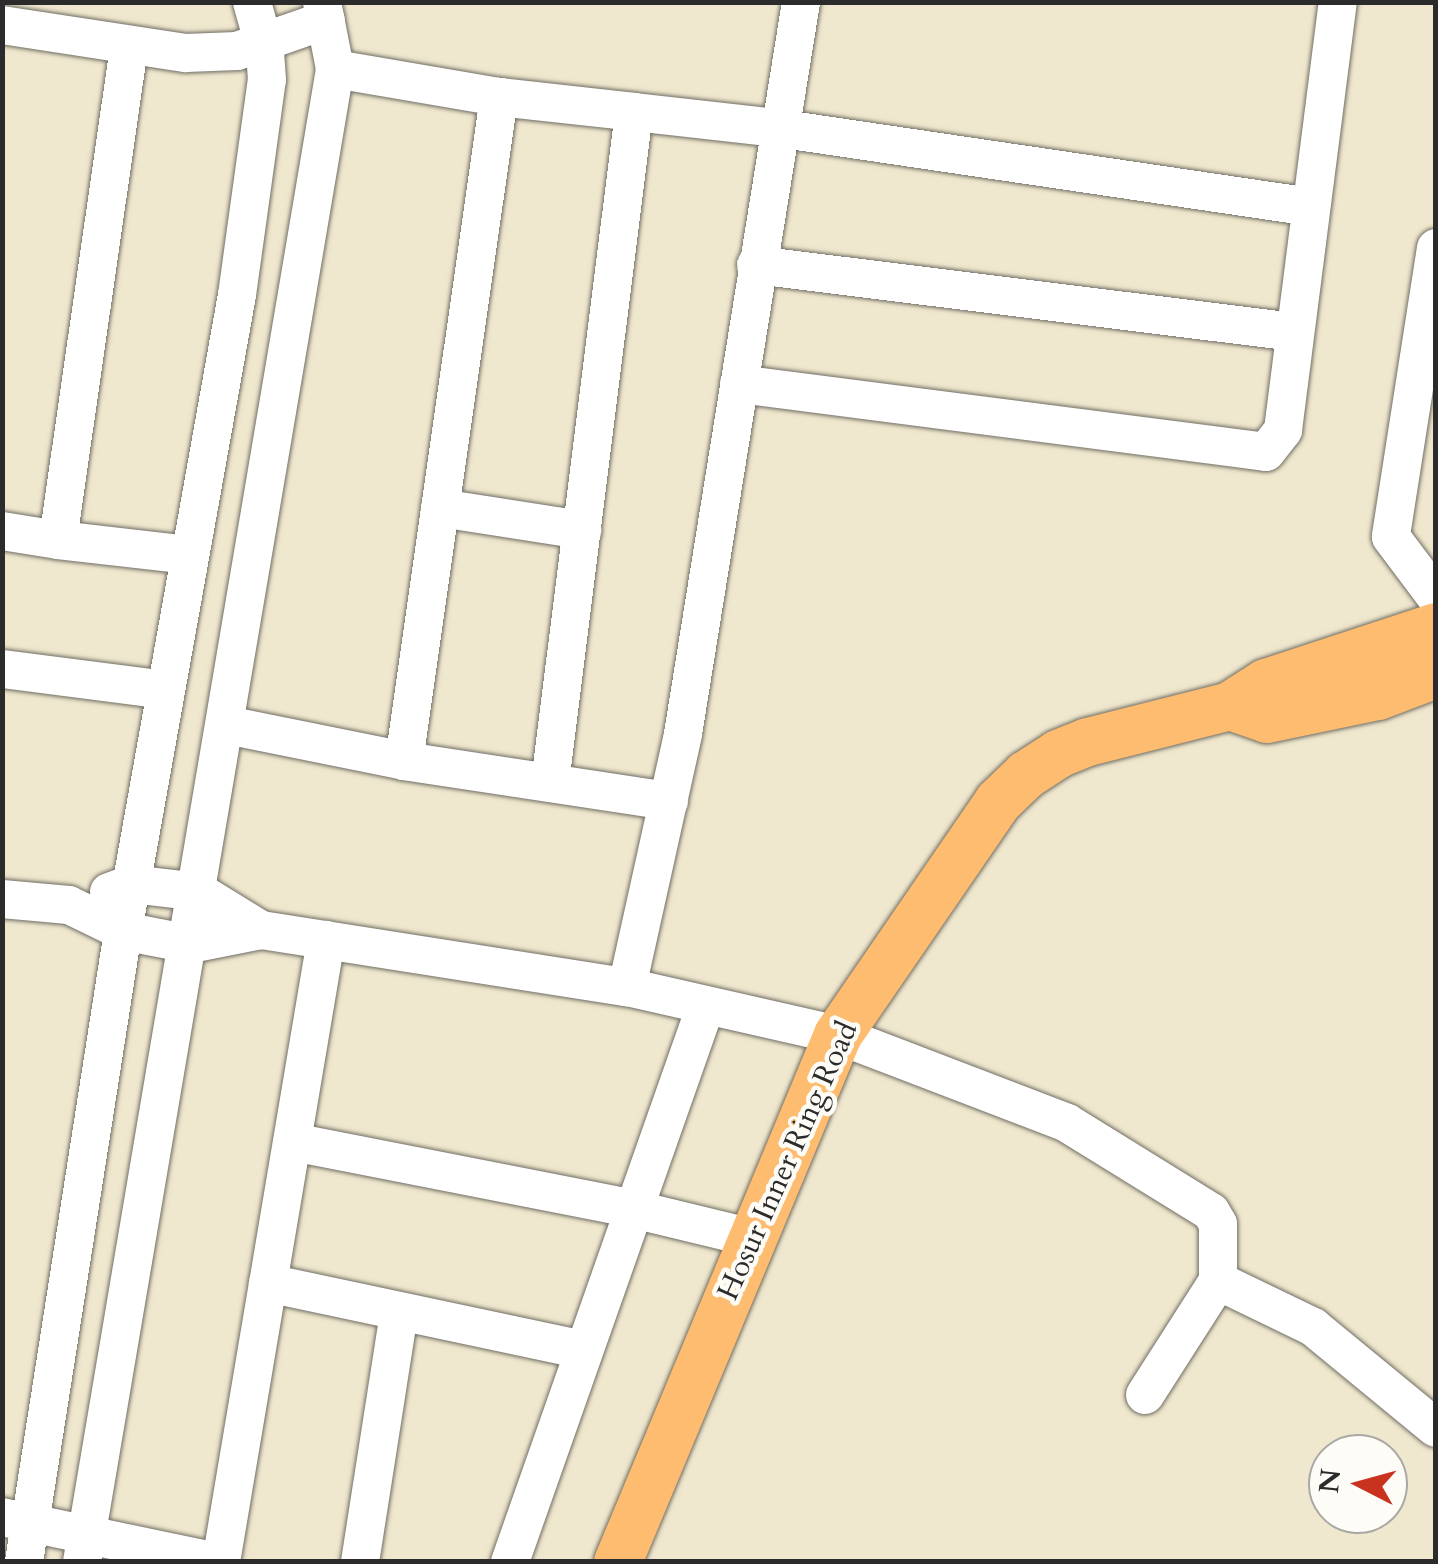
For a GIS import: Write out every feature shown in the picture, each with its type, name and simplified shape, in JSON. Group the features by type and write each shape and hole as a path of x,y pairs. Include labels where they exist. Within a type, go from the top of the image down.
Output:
{"main road":[{"name":"Hosur Inner Ring Road","path":"618,1562 838,1035 982,820 1026,776 1088,742 1230,706 1266,683 1436,628"},
{"name":"Hosur Inner Ring Road","path":"1230,706 1267,719 1378,696 1436,674"}],"street":[{"path":"24,1562 16,1520 237,295 267,80 264,42 252,2"},
{"path":"627,987 669,801 801,2"},
{"path":"739,384 1254,454 1266,452 1283,430 1338,2"},
{"path":"2,25 129,47 186,53 238,52 324,11 336,69 85,1546"},
{"path":"58,540 129,47"},
{"path":"336,69 499,97 778,128 1311,207"},
{"path":"404,762 499,97"},
{"path":"550,782 634,112"},
{"path":"262,115 327,121"},
{"path":"1436,248 1391,536 1436,597"},
{"path":"756,264 1294,332"},
{"path":"440,508 582,530"},
{"path":"2,531 190,555"},
{"path":"2,669 166,690"},
{"path":"226,724 404,762 669,801"},
{"path":"69,905 132,884 199,892 261,930"},
{"path":"2,899 69,905 123,932 190,944 261,930 627,987 838,1035 1067,1124 1211,1212 1218,1224 1218,1281 1145,1395"},
{"path":"16,1520 85,1546 219,1562 326,940"},
{"path":"510,1562 706,1005"},
{"path":"293,1142 633,1209 753,1238"},
{"path":"1218,1281 1313,1327 1436,1428"},
{"path":"268,1283 582,1350"},
{"path":"360,1562 399,1314"}]}
